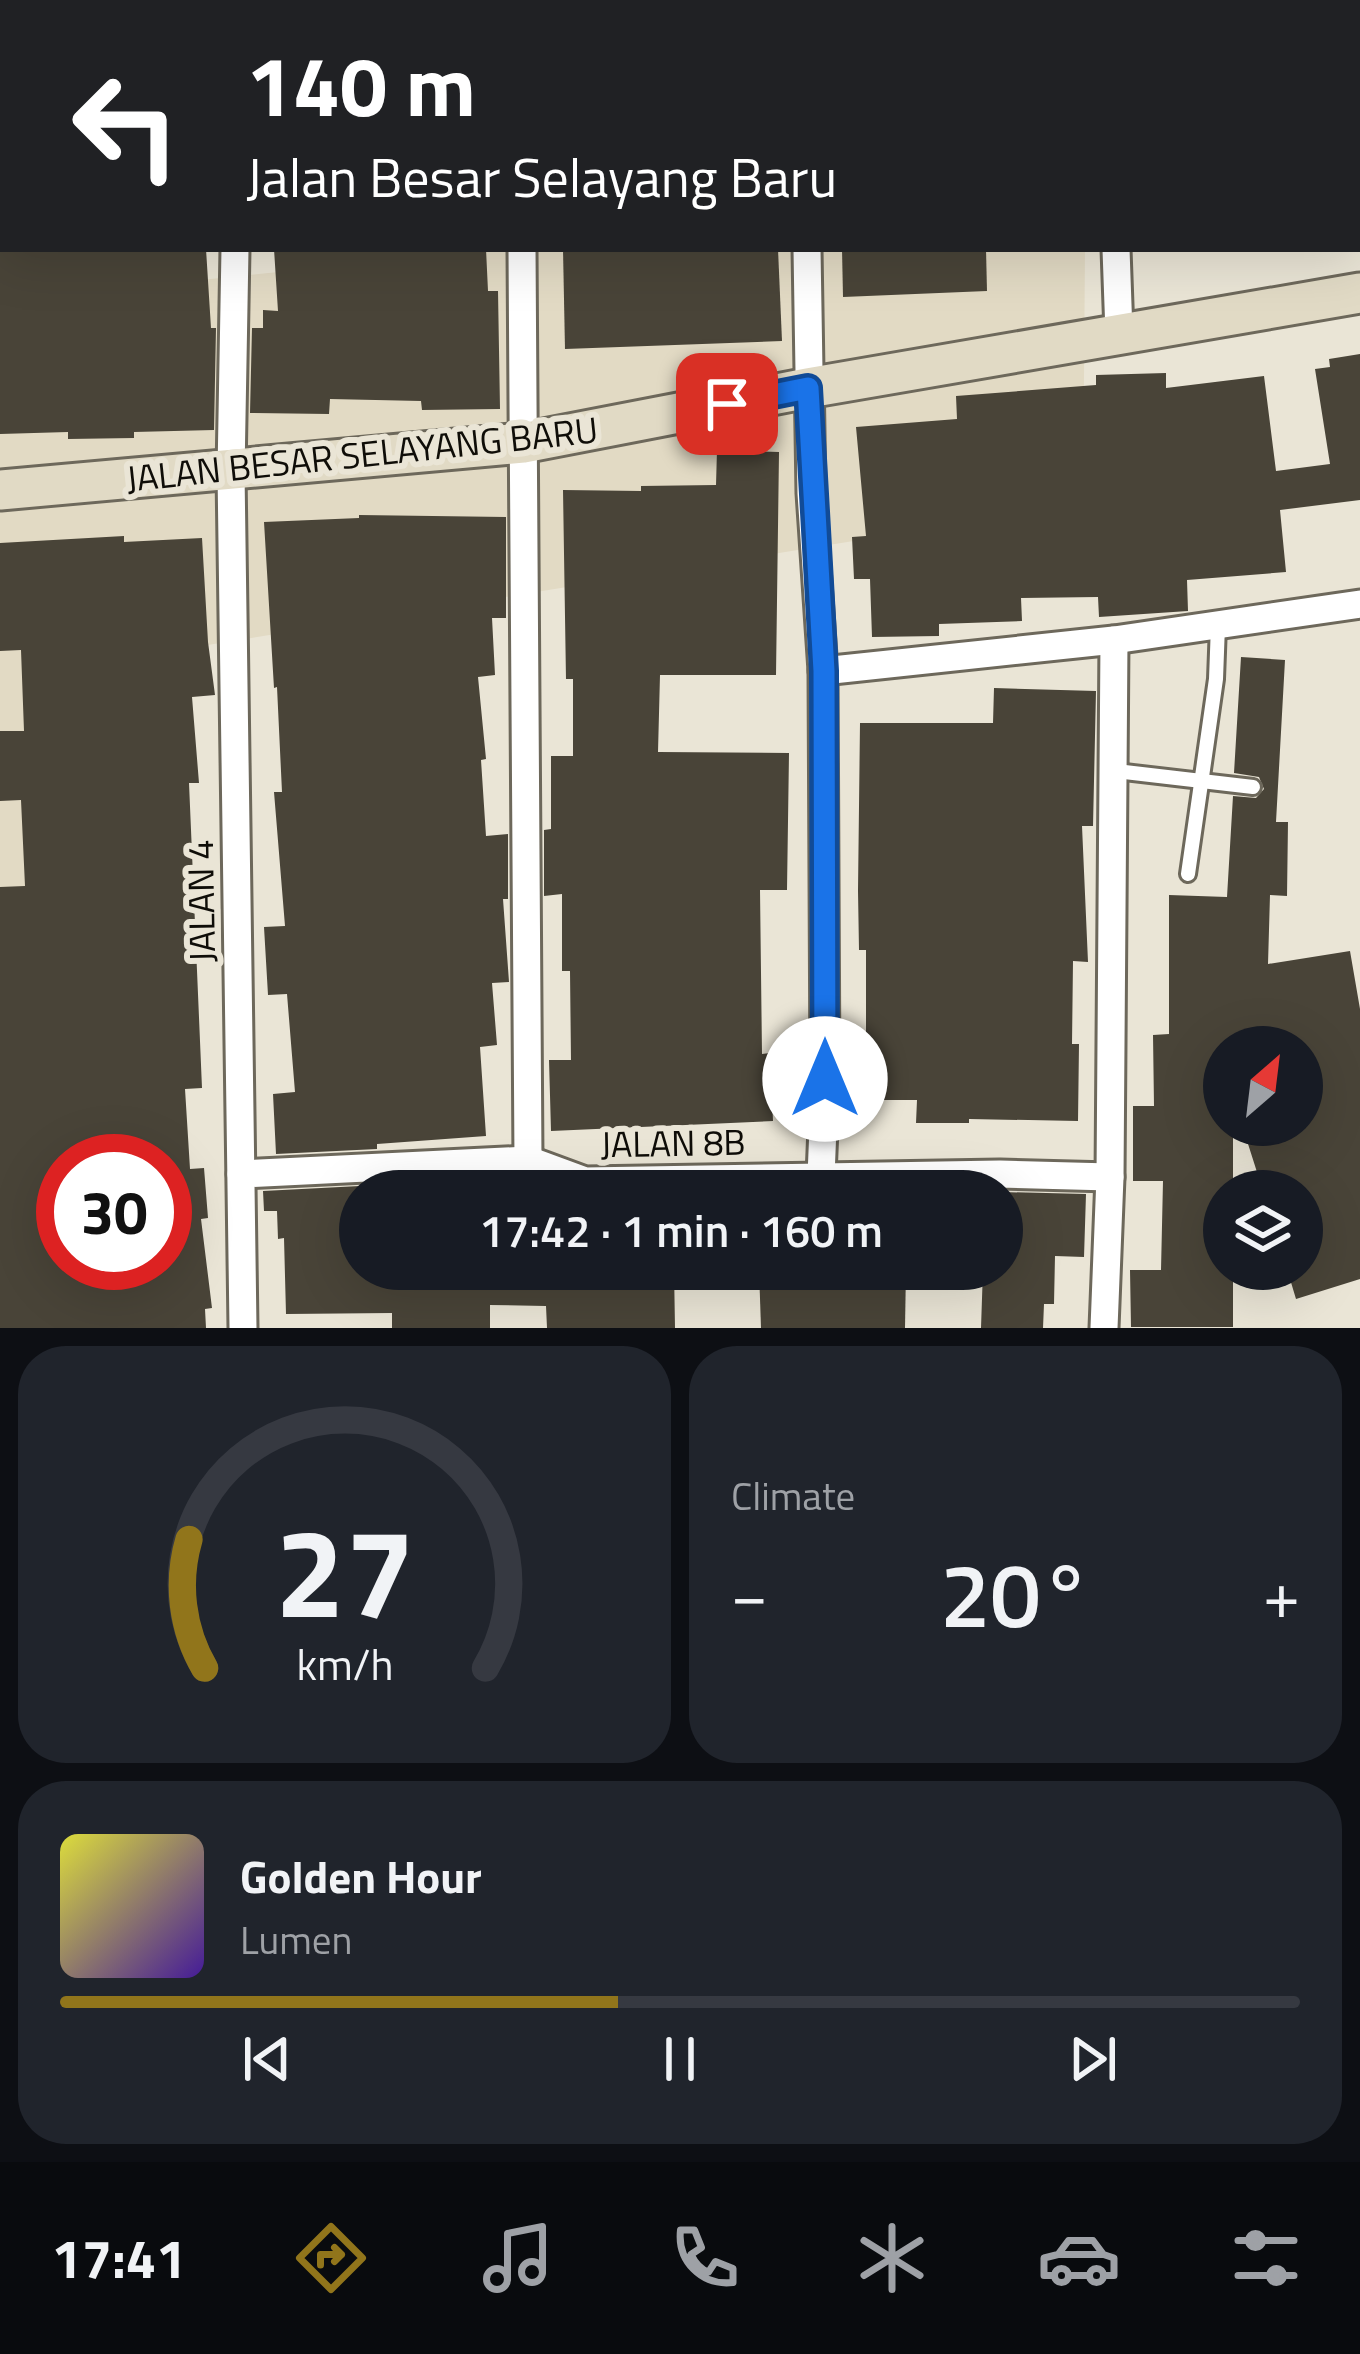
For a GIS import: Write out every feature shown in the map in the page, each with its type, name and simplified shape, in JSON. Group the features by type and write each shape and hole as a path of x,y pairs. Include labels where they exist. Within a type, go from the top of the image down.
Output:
{"street":[{"name":"JALAN 4","path":"235,252 231,472 243,1328"},
{"path":"522,252 528,1160"},
{"path":"807,252 808,388 824,671 821,1170"},
{"path":"1116,252 1119,333"},
{"name":"JALAN BESAR SELAYANG BARU","path":"0,490 523,443 808,388 1360,293"},
{"path":"824,671 1114,640 1360,604"},
{"path":"1104,1328 1116,771 1114,640"},
{"name":"JALAN 8B","path":"241,1174 528,1160 555,1170"},
{"name":"JALAN 8B","path":"1023,1177 1110,1177"}],"lane":[{"path":"1188,874 1216,679 1218,625"},
{"path":"1116,771 1253,788"}],"shaded area":[{"path":"468,252 1085,252 1083,504 83,665 64,1134 36,1134 37,1290 0,1328 0,301"}],"building":[{"path":"0,252 206,252 211,328 216,328 214,430 134,432 134,438 68,439 68,432 0,434"},
{"path":"274,252 486,252 488,291 498,291 500,409 422,410 421,401 330,399 329,414 250,413 252,328 263,328 263,310 278,311"},
{"path":"563,252 778,252 782,341 565,349"},
{"path":"842,252 986,252 987,291 843,297"},
{"path":"1360,354 1360,500 1280,510 1286,572 1187,580 1188,611 1099,617 1098,597 1021,598 1022,621 939,624 939,636 872,637 870,579 854,579 852,537 866,536 856,427 957,419 956,396 1096,385 1096,375 1166,373 1166,388 1264,376 1276,471 1330,464 1315,369 1330,367 1329,359"},
{"path":"717,450 779,452 776,675 660,675 658,752 789,753 787,890 760,890 762,1054 770,1053 773,1121 551,1131 549,1060 571,1060 570,971 562,971 562,894 544,896 544,830 551,829 551,756 573,756 573,679 566,679 563,490 716,485"},
{"path":"359,515 506,517 506,618 492,618 495,675 478,677 486,759 481,760 486,836 508,834 508,899 503,899 509,982 492,983 497,1045 480,1047 486,1136 377,1144 377,1149 276,1154 273,1094 295,1092 287,994 268,995 264,927 285,926 274,792 282,792 277,687 264,522"},
{"path":"124,536 124,542 202,538 215,695 192,697 199,783 189,783 202,1088 185,1089 188,1134 36,1134 36,1290 192,1290 192,1169 204,1168 208,1218 201,1219 212,1308 205,1309 206,1328 0,1328 0,887 25,886 21,800 0,801 0,731 24,731 21,650 0,651 0,543"},
{"path":"1241,657 1285,660 1276,822 1288,822 1287,896 1270,895 1268,964 1350,951 1360,1009 1360,1279 1296,1299 1293,1290 1323,1290 1323,1170 1256,1170 1249,1146 1323,1146 1323,1026 1203,1026 1203,1146 1233,1146 1233,1170 1203,1170 1203,1290 1233,1290 1233,1327 1131,1327 1130,1270 1161,1270 1163,1181 1133,1181 1133,1106 1154,1106 1153,1035 1169,1034 1169,895 1227,897 1233,796 1256,798 1264,789 1259,777 1234,773"},
{"path":"994,688 1096,691 1093,826 1082,826 1088,962 1073,961 1078,1121 916,1123 917,1100 849,1100 849,1066 866,1066 866,950 859,950 860,723 993,723"},
{"path":"339,1187 339,1290 674,1290 675,1328 547,1328 546,1306 490,1305 490,1328 392,1328 392,1313 286,1314 284,1238 278,1239 277,1211 264,1211 263,1191"},
{"path":"1023,1192 1086,1194 1084,1257 1055,1256 1054,1304 1044,1304 1043,1328 981,1328 982,1290 1023,1290"},
{"path":"760,1290 906,1290 905,1328 761,1328"}],"route":[{"path":"727,404 808,388 824,671 825,1079"}]}
